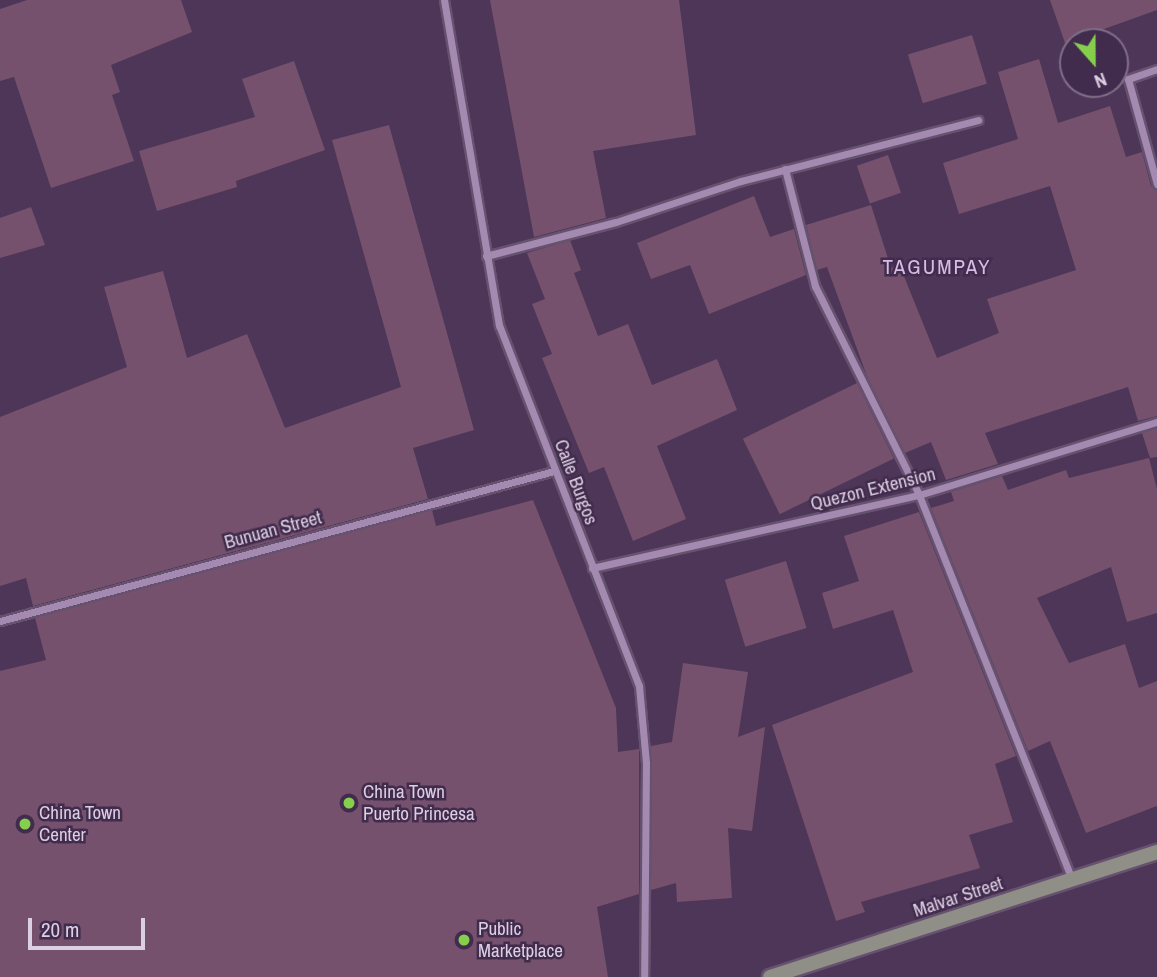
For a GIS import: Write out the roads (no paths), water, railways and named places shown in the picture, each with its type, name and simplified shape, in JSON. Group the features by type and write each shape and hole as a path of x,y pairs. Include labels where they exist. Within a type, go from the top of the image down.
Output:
{"main road":[{"name":"Malvar Street","path":"770,977 1157,852"}],"street":[{"name":"Calle Burgos","path":"444,0 499,325 639,686 643,714 644,977"},
{"path":"1157,69 1128,79 1157,184"},
{"path":"486,256 616,222 786,169 978,120"},
{"path":"786,169 815,286 919,495 1072,880"},
{"name":"Quezon Extension","path":"592,568 919,495 1157,422"},
{"name":"Bunuan Street","path":"0,621 554,471"}],"place":[{"name":"China Town Puerto Princesa","path":"349,803"},
{"name":"China Town Center","path":"25,824"},
{"name":"Public Marketplace","path":"464,940"}],"district":[{"name":"TAGUMPAY","path":"937,267"}]}
